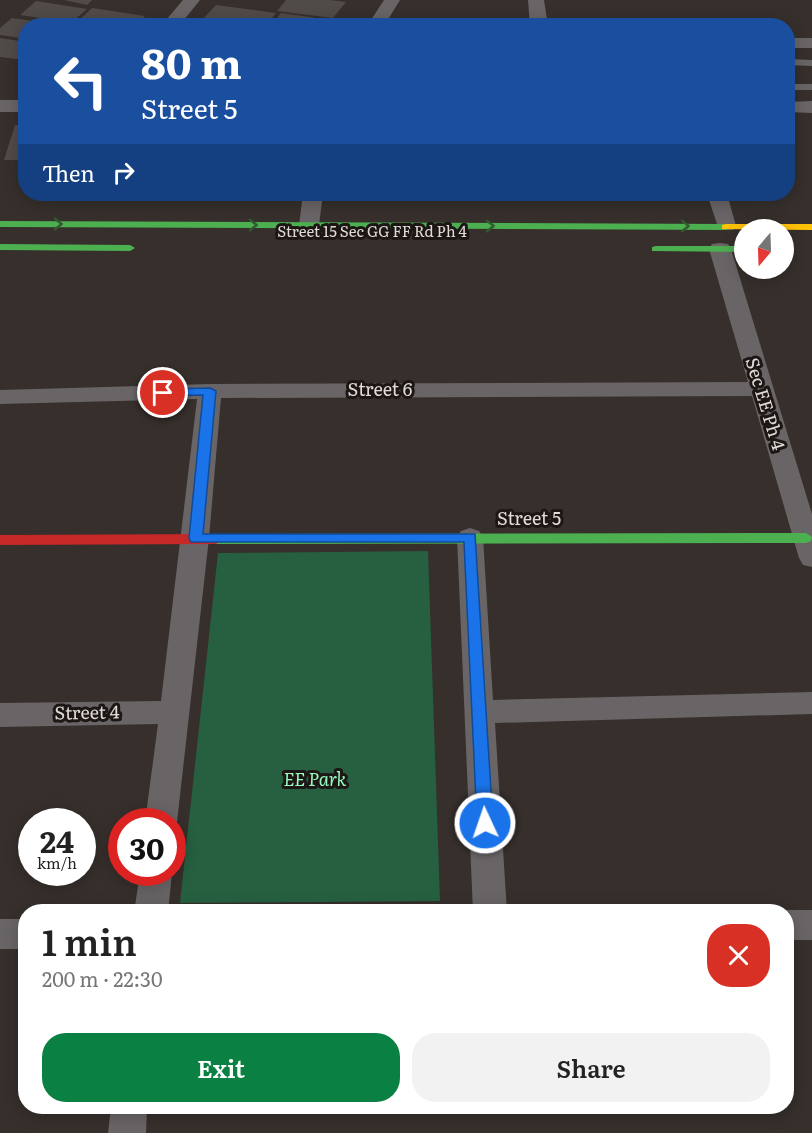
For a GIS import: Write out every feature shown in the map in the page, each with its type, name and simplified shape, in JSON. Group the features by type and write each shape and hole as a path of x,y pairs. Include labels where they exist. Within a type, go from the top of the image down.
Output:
{"main road":[{"path":"0,224 812,227"},
{"path":"0,247 144,248"},
{"path":"636,249 734,249"},
{"name":"Street 5","path":"0,540 470,537 809,548"}],"street":[{"path":"176,18 192,0"},
{"path":"380,18 392,0"},
{"path":"536,0 538,18"},
{"path":"795,43 812,43"},
{"path":"0,106 18,106"},
{"path":"795,107 812,107"},
{"path":"309,225 312,201"},
{"path":"719,201 726,226"},
{"name":"Sec EE Ph 4","path":"720,249 809,548"},
{"name":"Street 6","path":"0,397 210,391 760,389"},
{"path":"163,808 196,538 210,391"},
{"path":"470,537 490,904"},
{"path":"479,712 812,703"},
{"name":"Street 4","path":"0,715 174,712"},
{"path":"152,904 154,886"},
{"path":"794,925 812,925"},
{"path":"0,934 18,934"},
{"path":"126,1133 128,1114"}],"lane":[{"path":"795,62 812,63"},
{"path":"795,87 812,87"}],"green space":[{"name":"EE Park","path":"428,551 440,901 180,903 182,886 186,886 186,848 218,553"}],"building":[{"path":"64,0 92,0 87,5"},
{"path":"286,0 346,2 333,18 277,11"},
{"path":"36,1 87,9 77,18 39,18 20,15"},
{"path":"216,5 276,13 272,18 204,18"},
{"path":"92,8 145,16 143,18 81,18"},
{"path":"281,13 317,18 277,18"},
{"path":"12,18 18,19 18,38 0,35 0,28"},
{"path":"0,38 18,41 18,59 0,57"},
{"path":"15,125 18,125 18,160 4,160"}],"traffic: fast":[{"path":"0,224 726,227"},
{"path":"0,247 130,248"},
{"path":"656,249 734,249"},
{"path":"216,539 806,538"}],"traffic: slow":[{"path":"726,227 812,227"}],"traffic: jam":[{"path":"0,540 216,539"}],"route":[{"path":"163,393 210,391 196,538 470,537 485,823"}]}
